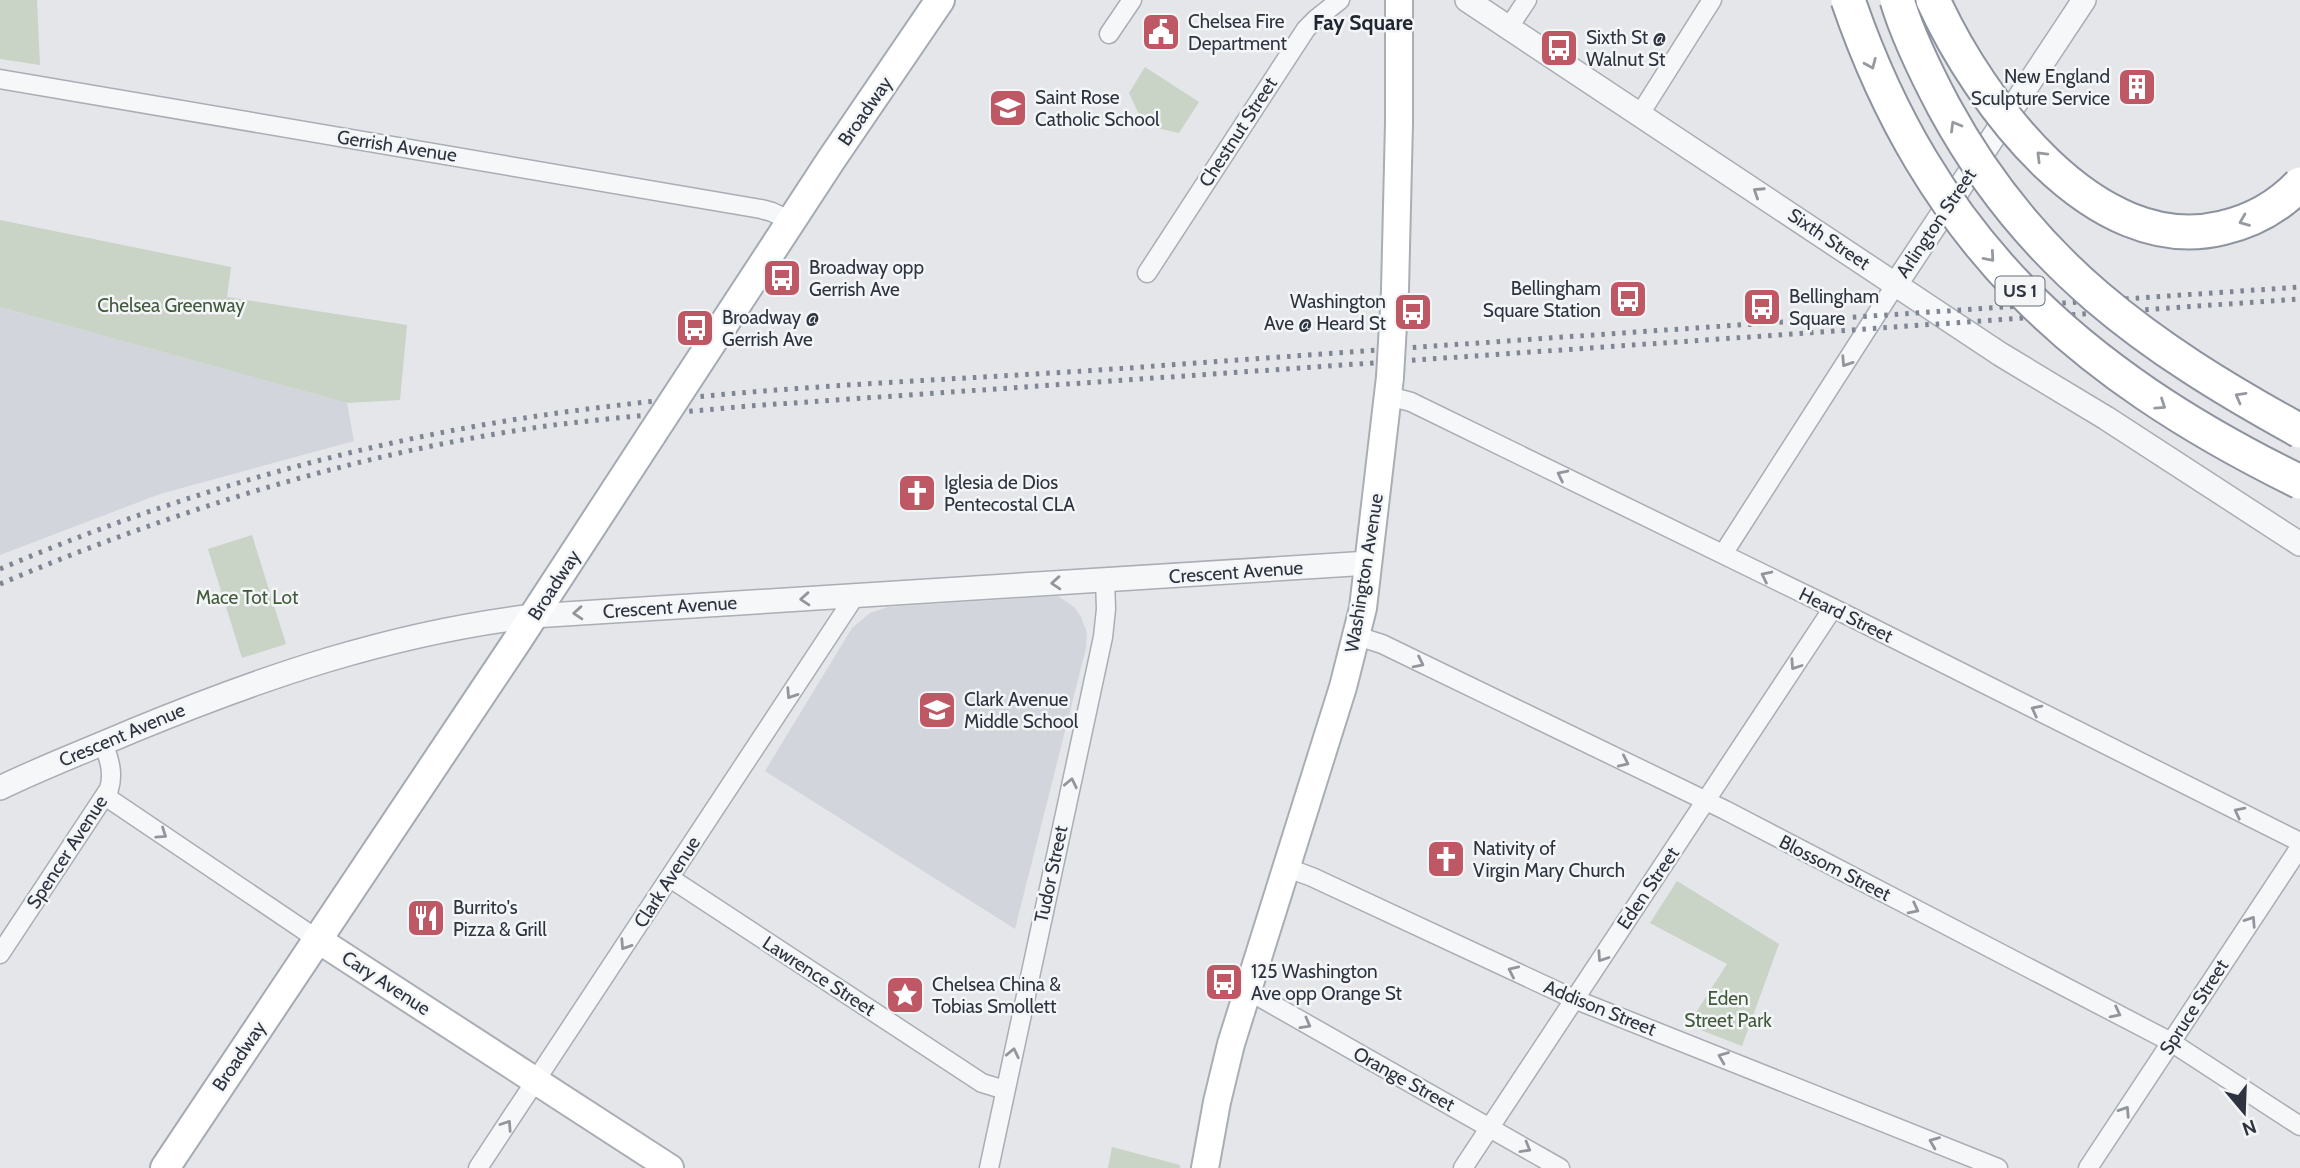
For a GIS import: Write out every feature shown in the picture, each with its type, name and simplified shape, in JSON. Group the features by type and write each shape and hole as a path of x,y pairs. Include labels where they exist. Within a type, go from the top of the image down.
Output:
{"highway":[{"name":"US 1","path":"1848,0 1881,86 1918,158 1958,217 2017,288 2077,344 2142,392 2210,435 2300,482"},
{"name":"US 1","path":"1897,0 1930,81 1969,151 2040,243 2097,299 2159,347 2224,388 2300,430"},
{"path":"1933,0 1961,54 2003,115 2043,158 2069,181 2098,204 2123,218 2169,231 2198,233 2215,230 2258,216 2284,199 2300,184"}],"main road":[{"name":"Broadway","path":"165,1168 533,616 790,221 940,0"},
{"name":"Washington Avenue","path":"1205,1168 1226,1063 1357,636 1369,563 1390,387 1399,122 1399,0"},
{"name":"Cary Avenue","path":"317,939 670,1168"}],"street":[{"path":"1109,34 1132,0"},
{"name":"Chestnut Street","path":"1147,272 1306,29 1340,0"},
{"name":"Sixth Street","path":"1467,0 2014,363 2106,418 2300,544"},
{"path":"1509,27 1527,0"},
{"path":"1640,114 1712,0"},
{"name":"Arlington Street","path":"1723,554 1896,284 2084,0"},
{"name":"Gerrish Avenue","path":"0,79 761,209 790,221"},
{"name":"Heard Street","path":"1390,387 1411,402 1833,608 2300,844"},
{"name":"Crescent Avenue","path":"0,788 235,690 329,658 418,635 490,621 533,616 1369,563"},
{"name":"Tudor Street","path":"989,1168 1103,637 1105,580"},
{"name":"Clark Avenue","path":"478,1168 855,596"},
{"name":"Eden Street","path":"1463,1168 1833,608"},
{"name":"Blossom Street","path":"1357,636 1382,644 1705,801 2171,1042 2300,1126"},
{"name":"Spencer Avenue","path":"0,954 105,796 111,782 111,773 103,743"},
{"name":"Cary Avenue","path":"105,796 317,939"},
{"name":"Spruce Street","path":"2088,1168 2300,844"},
{"name":"Addison Street","path":"1285,867 1312,877 1574,999 1998,1168"},
{"name":"Lawrence Street","path":"670,878 982,1083 1006,1090"},
{"name":"Orange Street","path":"1247,990 1560,1168"}],"shaded area":[{"path":"0,307 347,403 354,441 160,494 0,555"},
{"name":"Clark Avenue Middle School","path":"1058,596 1074,607 1081,617 1087,633 1086,648 1015,929 765,771 852,628 870,613 888,607"}],"green space":[{"path":"0,0 37,0 40,65 0,59"},
{"path":"1145,67 1199,102 1179,133 1144,125 1129,93"},
{"name":"Chelsea Greenway","path":"0,220 231,267 227,297 407,325 400,400 347,403 0,307"},
{"name":"Mace Tot Lot","path":"252,535 286,644 242,658 208,549"},
{"name":"Eden Street Park","path":"1677,881 1779,944 1742,1046 1688,1025 1727,964 1650,923"},
{"path":"1112,1147 1180,1165 1180,1168 1108,1168"}],"railway":[{"path":"0,569 144,513 292,467 443,432 596,408 806,388 2300,287"},
{"path":"0,584 134,531 272,486 412,450 554,425 749,406 2300,299"}],"place":[{"name":"Chelsea Fire Department","path":"1161,32"},
{"name":"Sixth St @ Walnut St","path":"1559,48"},
{"name":"New England Sculpture Service","path":"2137,87"},
{"name":"Saint Rose Catholic School","path":"1008,108"},
{"name":"Broadway opp Gerrish Ave","path":"782,278"},
{"name":"Bellingham Square Station","path":"1628,299"},
{"name":"Bellingham Square","path":"1762,307"},
{"name":"Washington Ave @ Heard St","path":"1413,312"},
{"name":"Broadway @ Gerrish Ave","path":"695,328"},
{"name":"Iglesia de Dios Pentecostal CLA","path":"917,493"},
{"name":"Clark Avenue Middle School","path":"937,710"},
{"name":"Nativity of Virgin Mary Church","path":"1446,859"},
{"name":"Burrito's Pizza & Grill","path":"426,918"},
{"name":"125 Washington Ave opp Orange St","path":"1224,982"},
{"name":"Chelsea China & Tobias Smollett","path":"905,995"}],"district":[{"name":"Fay Square","path":"1363,22"}]}
